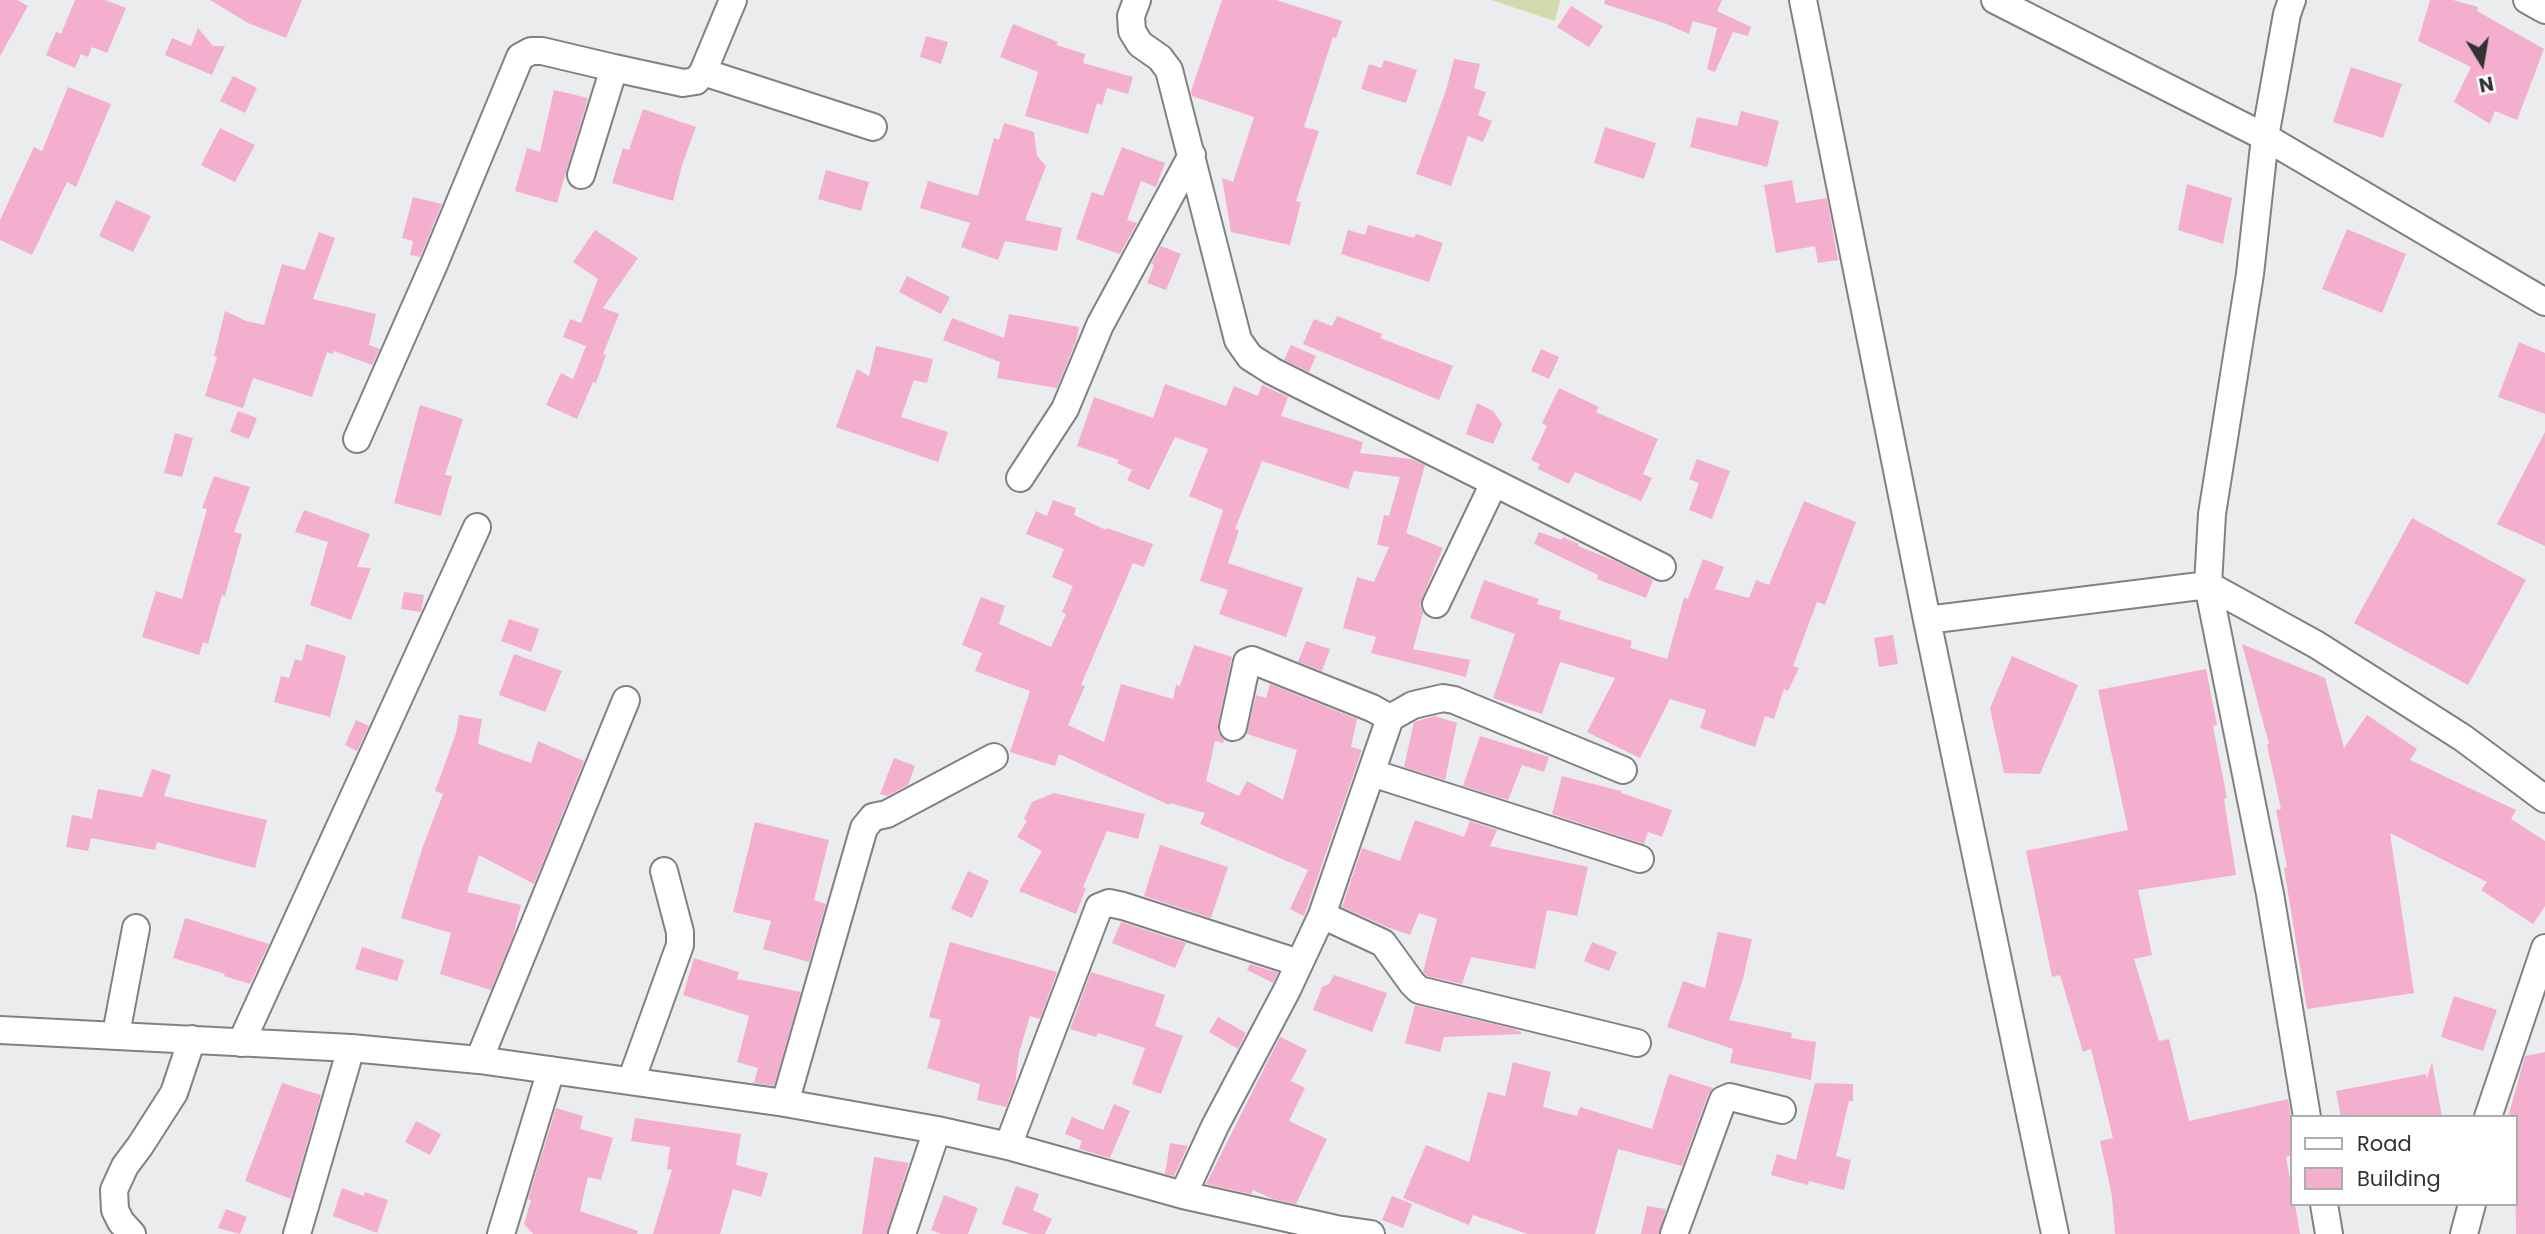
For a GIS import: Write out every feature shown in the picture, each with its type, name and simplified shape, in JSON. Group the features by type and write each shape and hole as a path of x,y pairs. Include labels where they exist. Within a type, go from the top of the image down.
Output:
{"street":[{"path":"357,439 435,262 520,57 531,51 542,51 684,83 696,80 703,72 733,0"},
{"path":"1137,0 1131,16 1132,31 1140,44 1160,58 1169,70 1238,340 1250,357 1272,371 1662,567"},
{"path":"1803,0 1927,620 2055,1234"},
{"path":"1995,0 2039,10 2265,137 2545,302"},
{"path":"2292,0 2287,14 2265,137 2250,274 2212,514 2208,585 2270,894 2307,1115"},
{"path":"2527,0 2545,10"},
{"path":"581,175 614,68"},
{"path":"703,72 873,127"},
{"path":"1020,478 1065,409 1100,325 1192,155"},
{"path":"1436,604 1494,482"},
{"path":"242,1043 477,527"},
{"path":"1927,620 2208,585 2328,652 2463,738 2545,799"},
{"path":"1233,727 1247,662 1252,660 1372,708 1390,718"},
{"path":"1183,1195 1322,915 1390,718 1413,705 1443,698 1454,700 1623,770"},
{"path":"479,1060 626,700"},
{"path":"785,1103 864,828 873,817 887,814 994,757"},
{"path":"1372,773 1640,859"},
{"path":"631,1081 680,945 680,932 664,871"},
{"path":"1008,1146 1099,907 1109,903 1123,906 1299,963"},
{"path":"1322,915 1383,943 1419,990 1636,1043"},
{"path":"116,1034 136,928"},
{"path":"2489,1115 2543,959"},
{"path":"0,1030 351,1048 479,1060 785,1103 937,1130 1008,1146 1183,1195 1336,1229 1371,1234"},
{"path":"132,1234 115,1210 114,1190 125,1166 174,1093 192,1039"},
{"path":"297,1234 351,1048"},
{"path":"501,1234 551,1070"},
{"path":"1674,1234 1723,1100 1731,1097 1782,1110"},
{"path":"902,1234 937,1130"},
{"path":"2324,1206 2329,1234"},
{"path":"2464,1234 2471,1206"}],"green space":[{"path":"1491,0 1560,0 1555,21"}],"building":[{"path":"0,0 17,0 28,6 0,56"},
{"path":"75,0 105,0 126,8 107,53 92,47 88,57 81,54 75,68 46,55 56,32 61,34"},
{"path":"210,0 302,0 286,38 248,23"},
{"path":"1222,0 1276,0 1342,21 1336,38 1333,37 1304,127 1319,131 1296,201 1301,202 1290,245 1231,232 1222,178 1233,182 1254,117 1192,96 1191,91"},
{"path":"1605,0 1722,0 1717,11 1751,27 1748,36 1733,32 1715,72 1707,69 1717,28 1693,21 1689,34 1604,4"},
{"path":"2430,0 2453,0 2478,7 2477,11 2544,49 2517,120 2495,111 2490,124 2454,102 2471,67 2418,41"},
{"path":"1571,6 1603,26 1589,47 1557,27"},
{"path":"1013,24 1058,42 1056,45 1085,54 1083,63 1133,77 1128,94 1107,88 1102,105 1097,103 1088,134 1025,116 1038,72 1000,57"},
{"path":"198,28 213,46 225,46 212,75 165,55 172,38 191,46"},
{"path":"926,36 948,42 941,64 920,57"},
{"path":"1454,59 1480,64 1474,88 1486,92 1478,115 1492,121 1483,142 1468,136 1451,186 1416,174 1447,87"},
{"path":"1384,60 1417,70 1406,103 1361,89 1369,64 1381,68"},
{"path":"2351,67 2402,84 2383,138 2333,122"},
{"path":"233,76 257,88 245,113 220,101"},
{"path":"68,87 111,104 76,187 67,182 32,255 0,240 0,220 34,147 42,151"},
{"path":"554,90 588,98 557,203 515,191 527,148 540,152"},
{"path":"643,109 696,127 673,201 612,183 623,148 629,150"},
{"path":"1741,111 1779,121 1767,167 1690,147 1697,117 1737,126"},
{"path":"1004,123 1034,132 1037,156 1046,166 1025,220 1062,228 1057,251 1005,241 998,260 961,247 970,223 920,208 928,181 978,196 994,138 999,140"},
{"path":"1605,127 1656,143 1644,179 1594,163"},
{"path":"220,128 255,145 235,182 201,165"},
{"path":"1122,147 1165,163 1156,187 1141,181 1127,220 1137,223 1120,254 1076,239 1092,192 1103,196"},
{"path":"826,170 869,182 861,211 818,199"},
{"path":"1792,180 1796,203 1827,198 1838,260 1818,263 1815,246 1776,253 1764,185"},
{"path":"2187,184 2232,198 2223,244 2178,230"},
{"path":"413,197 442,204 420,257 410,255 413,241 402,238"},
{"path":"116,200 151,216 133,252 99,236"},
{"path":"1368,225 1414,238 1416,234 1443,243 1429,282 1341,254 1348,230 1365,235"},
{"path":"2347,229 2406,254 2382,313 2322,289"},
{"path":"595,230 638,258 603,308 619,314 603,354 606,355 596,383 593,382 577,419 546,405 561,373 573,379 586,346 563,337 570,319 581,323 598,279 573,262"},
{"path":"319,232 335,238 313,299 376,314 369,345 380,349 372,365 334,351 333,354 327,352 312,397 253,378 243,408 205,396 217,357 214,356 225,311 246,321 264,325 282,264 305,270"},
{"path":"1161,246 1181,254 1166,290 1147,283 1154,265 1151,264"},
{"path":"907,276 950,297 941,314 899,292"},
{"path":"1009,314 1079,327 1057,388 997,378 1000,362 943,340 952,318 1004,338"},
{"path":"1337,316 1382,334 1380,338 1453,366 1439,400 1303,344 1314,319 1332,326"},
{"path":"2519,342 2545,353 2545,414 2498,397"},
{"path":"1291,345 1316,356 1309,372 1284,360"},
{"path":"876,346 933,359 927,383 914,380 901,417 948,432 938,462 836,427 857,369 869,376"},
{"path":"1541,349 1559,357 1549,379 1531,371"},
{"path":"1165,384 1226,406 1234,386 1258,396 1262,385 1288,397 1281,416 1363,442 1360,453 1411,459 1425,465 1406,533 1443,548 1422,598 1420,606 1423,613 1413,649 1470,660 1466,677 1371,653 1376,637 1343,628 1357,577 1374,582 1389,547 1377,545 1384,515 1389,516 1400,477 1354,471 1348,489 1262,461 1235,529 1239,530 1228,563 1303,588 1286,637 1219,614 1228,590 1200,581 1223,510 1189,496 1208,449 1175,437 1149,490 1127,480 1132,470 1117,463 1119,460 1077,446 1094,397 1153,418"},
{"path":"1559,388 1599,407 1596,412 1658,439 1643,474 1652,478 1641,501 1575,472 1569,484 1538,469 1540,464 1531,460 1547,426 1542,423"},
{"path":"1477,403 1493,411 1502,424 1493,444 1466,434"},
{"path":"420,405 463,419 445,475 452,476 441,516 394,503"},
{"path":"238,411 257,418 249,439 230,432"},
{"path":"2545,432 2545,546 2497,524"},
{"path":"175,433 193,438 182,477 164,473"},
{"path":"1697,459 1730,471 1712,519 1689,510 1699,483 1689,479"},
{"path":"214,476 250,487 234,532 242,534 225,596 222,595 208,644 203,642 199,655 142,637 156,591 182,599 207,509 202,508"},
{"path":"1053,500 1076,508 1074,515 1106,530 1107,528 1153,544 1144,567 1133,563 1081,685 1085,686 1068,725 1104,742 1121,684 1173,699 1176,685 1180,686 1194,645 1232,657 1218,724 1218,732 1224,740 1223,743 1215,741 1206,781 1239,796 1247,781 1283,800 1297,750 1247,734 1256,695 1266,698 1270,684 1357,719 1351,747 1362,750 1304,916 1290,909 1308,870 1200,824 1205,813 1170,803 1169,805 1059,754 1055,766 1010,752 1030,691 975,671 982,653 962,645 981,597 1005,606 999,624 1051,647 1066,614 1062,612 1073,586 1052,577 1064,549 1026,534 1036,511 1047,516"},
{"path":"1804,501 1856,522 1825,605 1817,602 1793,666 1799,668 1788,691 1784,689 1774,719 1765,716 1755,747 1700,728 1706,710 1670,699 1640,758 1587,732 1615,678 1560,662 1542,714 1493,698 1515,634 1470,618 1484,580 1539,599 1537,604 1561,611 1559,619 1632,641 1630,648 1667,659 1684,598 1688,599 1703,559 1724,567 1715,589 1749,598 1756,580 1769,585"},
{"path":"304,510 370,534 357,567 371,568 351,620 310,605 328,542 295,532"},
{"path":"2412,518 2526,580 2468,685 2354,623"},
{"path":"1539,532 1562,540 1563,537 1653,580 1646,598 1597,579 1598,575 1534,544"},
{"path":"404,592 424,595 421,612 401,609"},
{"path":"509,619 539,629 531,652 501,641"},
{"path":"1893,635 1898,664 1879,667 1874,638"},
{"path":"1306,641 1330,649 1322,671 1298,662"},
{"path":"306,644 346,656 330,717 274,702 281,676 289,678 295,659 302,661"},
{"path":"2242,644 2325,678 2344,748 2367,715 2417,749 2410,760 2516,810 2511,819 2545,841 2545,906 2533,924 2481,890 2487,882 2390,833 2414,993 2307,1009 2276,810 2281,809 2267,745 2269,744"},
{"path":"514,654 562,671 545,712 499,695"},
{"path":"2012,656 2078,685 2040,774 2004,773 1990,708"},
{"path":"2206,669 2217,725 2213,726 2227,798 2224,799 2236,875 2138,890 2152,955 2134,959 2159,1041 2169,1039 2189,1121 2288,1099 2290,1156 2286,1157 2290,1179 2290,1206 2295,1206 2300,1234 2115,1234 2112,1196 2100,1141 2113,1138 2091,1049 2083,1052 2060,975 2052,977 2026,851 2128,830 2098,690"},
{"path":"459,715 482,719 478,744 531,763 538,741 584,761 534,884 479,855 467,892 521,905 513,936 491,990 440,974 451,933 401,918 422,849 443,794 435,791 456,733"},
{"path":"1435,716 1457,723 1445,780 1404,767 1414,722"},
{"path":"356,720 369,726 357,751 345,745"},
{"path":"1480,736 1549,757 1544,772 1522,765 1508,800 1463,786"},
{"path":"894,758 915,766 908,785 887,796 880,794"},
{"path":"152,769 171,775 164,796 267,820 255,868 157,842 155,850 91,838 88,851 66,847 72,815 92,819 98,789 142,797"},
{"path":"1562,776 1621,791 1672,810 1662,837 1648,832 1644,844 1552,814"},
{"path":"1054,793 1145,814 1138,839 1107,831 1083,887 1086,888 1076,914 1019,891 1042,851 1017,837 1027,821 1024,819 1032,802"},
{"path":"1415,820 1464,837 1470,821 1497,830 1490,846 1588,867 1577,916 1547,910 1535,969 1471,957 1462,984 1427,976 1423,972 1437,919 1419,913 1410,935 1342,907 1362,848 1400,861"},
{"path":"755,822 829,840 814,900 826,904 809,962 763,949 771,921 733,912"},
{"path":"1160,845 1228,867 1211,918 1144,896"},
{"path":"968,871 989,881 972,918 951,909"},
{"path":"185,918 269,944 250,984 173,958"},
{"path":"1121,922 1186,943 1175,968 1112,943"},
{"path":"1718,932 1752,939 1743,979 1729,1020 1792,1033 1791,1038 1816,1042 1811,1080 1730,1063 1733,1049 1667,1027 1683,981 1705,988"},
{"path":"950,942 1057,972 1040,1019 1030,1016 1019,1053 1015,1084 1006,1107 977,1100 980,1084 927,1068 941,1020 929,1017"},
{"path":"1592,942 1617,952 1609,971 1584,961"},
{"path":"362,947 404,960 397,981 355,969"},
{"path":"694,958 739,972 737,979 801,992 774,1086 754,1083 758,1068 737,1062 749,1016 683,995"},
{"path":"1250,964 1278,973 1273,983 1247,970"},
{"path":"1091,972 1165,995 1155,1026 1183,1036 1161,1094 1132,1084 1145,1048 1098,1033 1096,1037 1070,1029"},
{"path":"1334,975 1387,993 1372,1032 1313,1010 1322,987 1329,984"},
{"path":"2454,996 2497,1010 2483,1051 2441,1037"},
{"path":"1415,1005 1514,1029 1521,1034 1444,1037 1440,1052 1405,1043"},
{"path":"1218,1017 1246,1033 1238,1049 1209,1032"},
{"path":"1280,1037 1307,1050 1291,1081 1305,1088 1289,1121 1327,1139 1296,1204 1273,1199 1253,1190 1251,1194 1206,1184"},
{"path":"2545,1052 2545,1234 2516,1234 2517,1115 2509,1115 2525,1056"},
{"path":"1513,1062 1551,1072 1543,1107 1577,1116 1580,1107 1652,1129 1669,1074 1713,1088 1682,1166 1618,1149 1595,1234 1528,1234 1473,1215 1469,1225 1403,1198 1426,1145 1469,1162 1488,1092 1505,1096"},
{"path":"2432,1062 2442,1115 2341,1115 2336,1091 2426,1074 2427,1079"},
{"path":"282,1083 321,1095 291,1199 245,1181"},
{"path":"1815,1083 1853,1084 1853,1101 1849,1101 1836,1156 1851,1160 1844,1190 1809,1181 1808,1185 1771,1175 1777,1154 1796,1160"},
{"path":"1114,1104 1130,1111 1110,1158 1079,1149 1082,1141 1065,1134 1072,1117 1103,1130"},
{"path":"556,1108 583,1116 580,1129 613,1138 601,1180 588,1177 580,1211 638,1231 637,1234 533,1234 524,1224 531,1200 528,1199"},
{"path":"635,1118 741,1134 736,1165 768,1173 761,1197 733,1189 720,1234 653,1234 672,1170 667,1169 670,1147 631,1141"},
{"path":"416,1121 441,1134 430,1155 405,1142"},
{"path":"1170,1143 1188,1146 1174,1176 1165,1174"},
{"path":"874,1157 909,1163 887,1234 862,1234"},
{"path":"1016,1186 1039,1194 1033,1210 1052,1219 1045,1234 1031,1234 1002,1224"},
{"path":"342,1188 364,1196 365,1192 388,1200 377,1233 333,1216"},
{"path":"944,1195 978,1208 968,1234 941,1234 931,1230"},
{"path":"1392,1196 1412,1204 1403,1228 1382,1220"},
{"path":"1647,1206 1666,1209 1659,1234 1641,1234"},
{"path":"226,1209 247,1217 240,1234 218,1228"}]}
